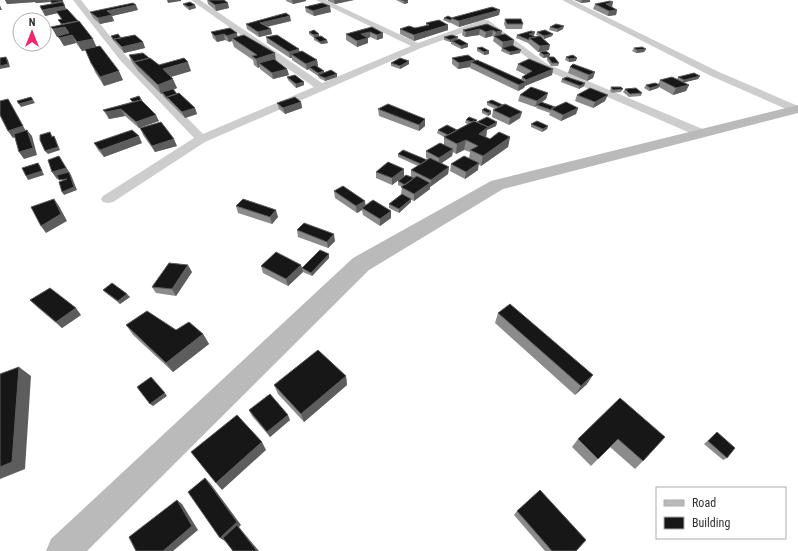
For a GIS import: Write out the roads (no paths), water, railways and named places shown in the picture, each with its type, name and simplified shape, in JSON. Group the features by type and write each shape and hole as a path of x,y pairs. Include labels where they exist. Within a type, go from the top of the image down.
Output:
{"main road":[{"path":"63,551 361,264 497,185 798,109"}],"street":[{"path":"77,0 123,58 201,139"},
{"path":"195,0 321,87"},
{"path":"320,0 418,46"},
{"path":"566,0 715,74 798,109"},
{"path":"108,199 201,139 418,46 485,22 544,66 701,133"}]}
